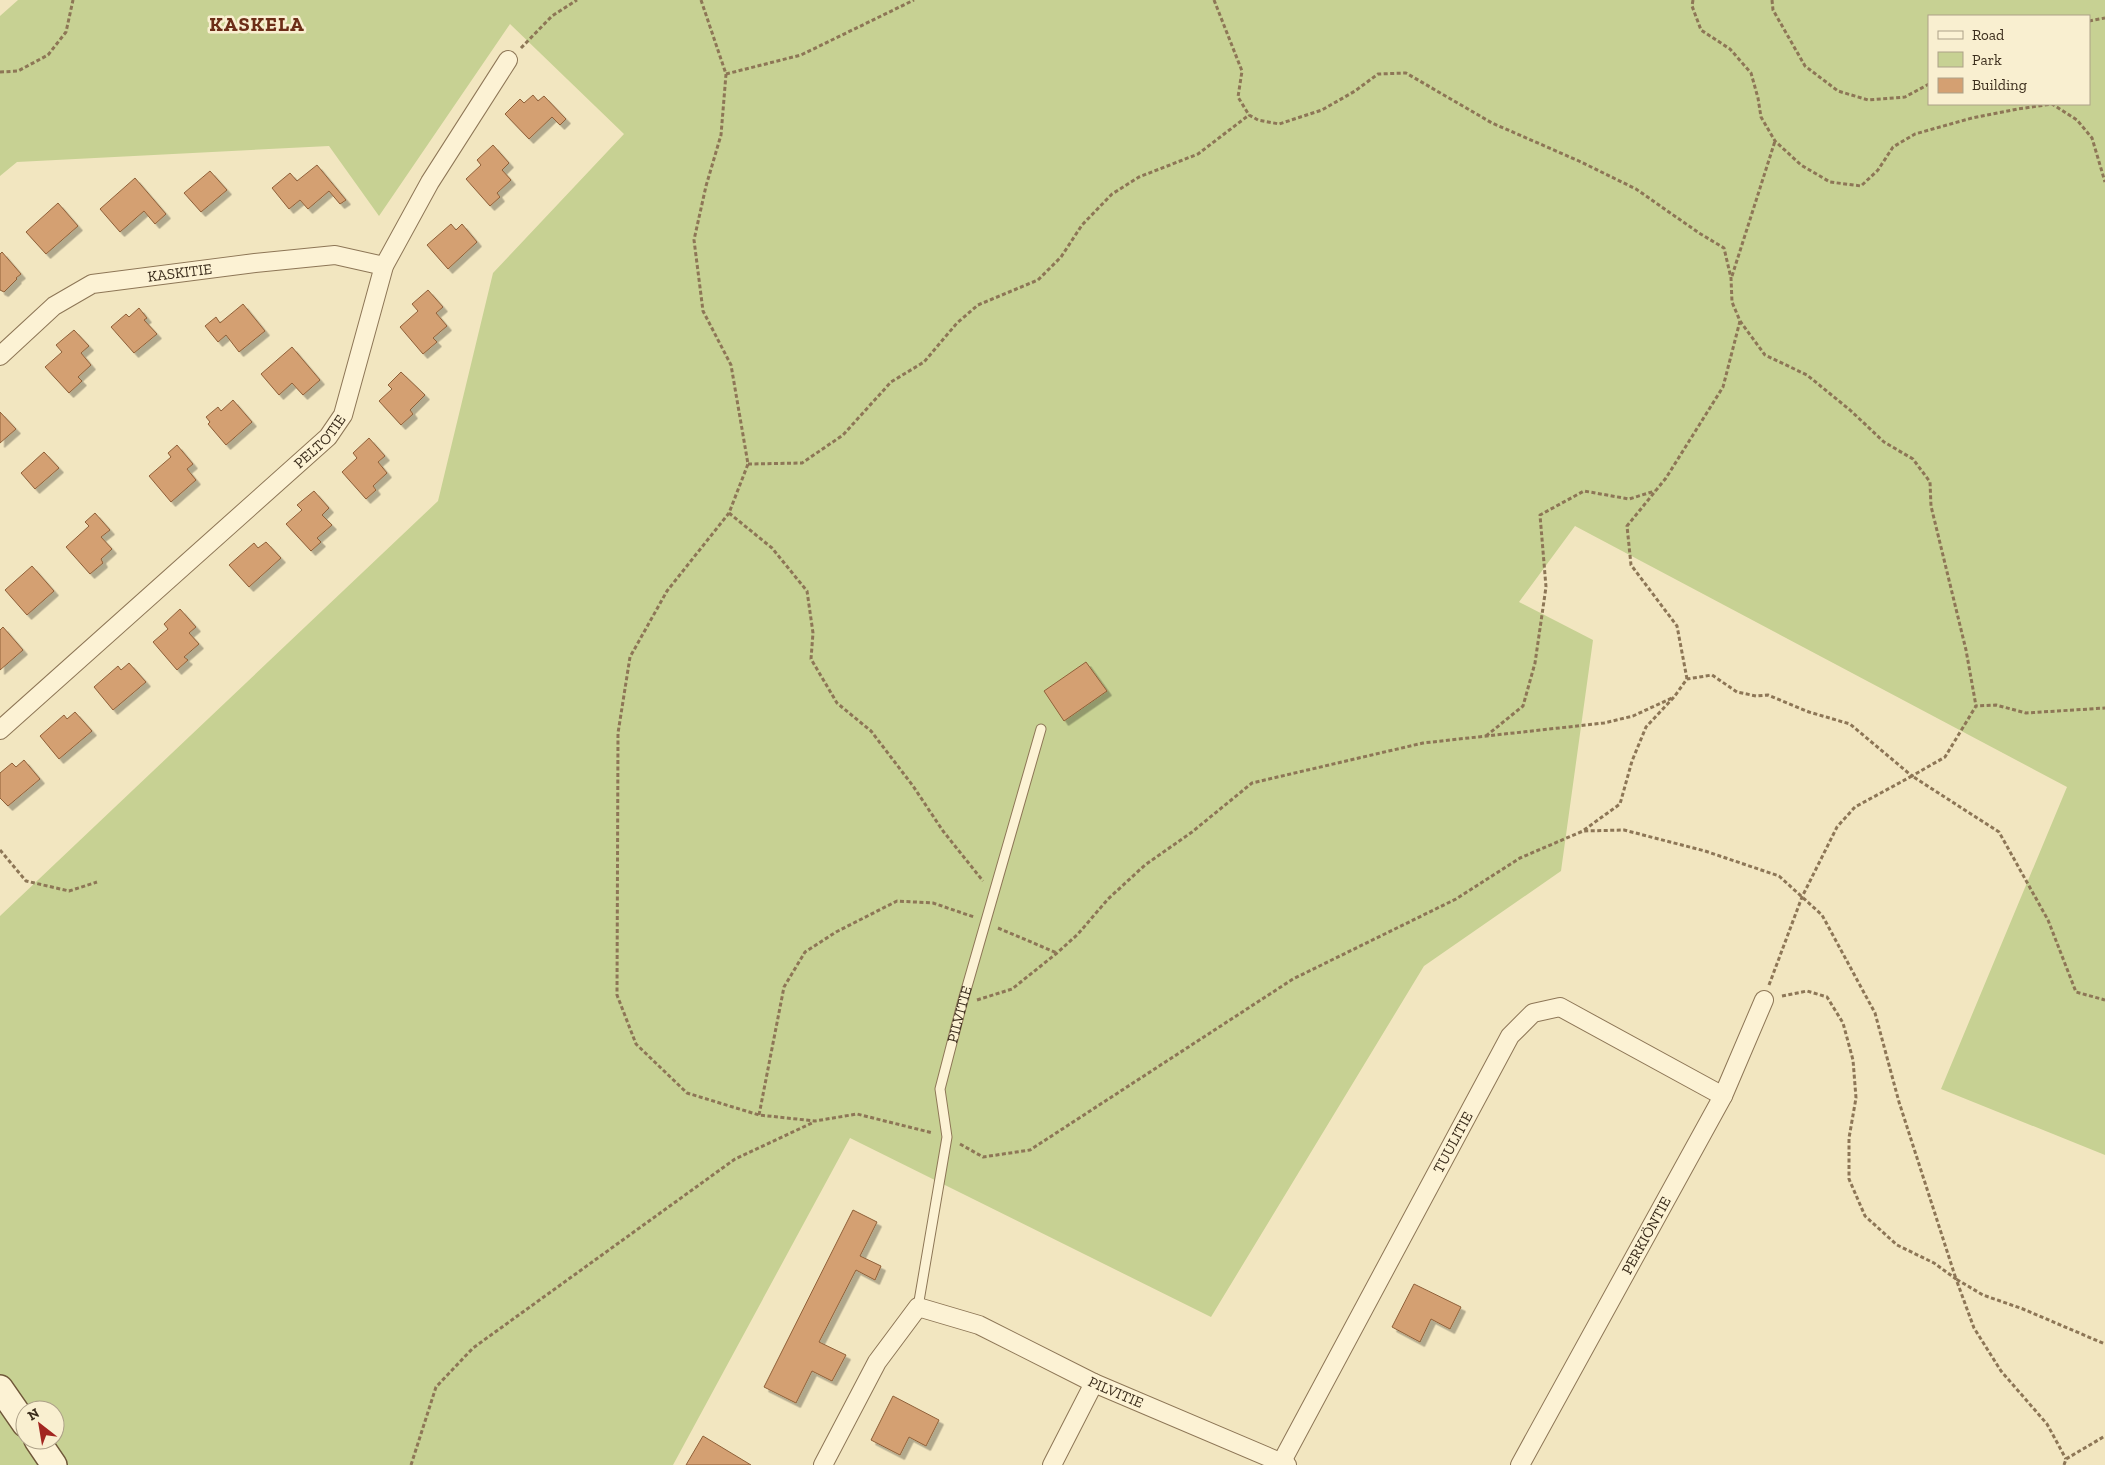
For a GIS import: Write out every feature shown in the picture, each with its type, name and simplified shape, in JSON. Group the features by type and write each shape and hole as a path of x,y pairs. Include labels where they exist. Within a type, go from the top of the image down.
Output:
{"street":[{"name":"PELTOTIE","path":"0,730 328,437 343,415 384,266 430,182 508,60"},
{"name":"KASKITIE","path":"0,356 54,306 92,284 335,255 384,266"},
{"name":"PERKIÖNTIE","path":"1520,1465 1723,1096 1764,1000"},
{"name":"TUULITIE","path":"1283,1464 1510,1036 1532,1013 1560,1007 1723,1096"},
{"name":"PILVITIE","path":"823,1465 877,1362 918,1307 979,1324 1094,1383 1283,1464"},
{"path":"1052,1465 1094,1383"},
{"path":"0,1388 15,1410"},
{"path":"43,1450 54,1465"}],"lane":[{"name":"PILVITIE","path":"918,1307 947,1137 940,1090 962,1004 1041,729"}],"path":[{"path":"0,72 18,71 48,55 66,32 73,0"},
{"path":"508,60 552,16 577,0"},
{"path":"701,0 726,74 721,135 706,186 694,240 703,311 731,366 748,464 729,513 667,591 630,657 618,733 617,995 636,1044 687,1093 759,1115 815,1122"},
{"path":"726,74 801,55 914,0"},
{"path":"1214,0 1242,71 1238,97 1249,115 1258,120 1280,124 1322,110 1355,91 1378,74 1406,73 1492,123 1579,161 1636,189 1698,233 1724,248 1731,278 1732,302 1740,321 1765,355 1807,375 1850,410 1884,442 1913,459 1930,482 1931,506 1966,650 1976,706 1944,757 1855,807 1838,827 1802,896 1764,1000"},
{"path":"1693,0 1692,6 1701,30 1730,49 1751,73 1761,117 1775,141 1801,165 1830,182 1861,186 1878,170 1893,148 1915,134 1982,116 2046,105"},
{"path":"1772,0 1773,10 1805,66 1838,91 1868,100 1906,97 1928,85"},
{"path":"2090,21 2105,18"},
{"path":"2054,105 2077,120 2092,138 2105,182"},
{"path":"748,464 802,463 843,435 891,382 924,362 957,323 978,305 1038,280 1061,257 1082,225 1112,194 1139,178 1198,154 1249,115"},
{"path":"1731,278 1775,141"},
{"path":"1687,679 1677,626 1631,565 1627,526 1666,478 1723,387 1740,321"},
{"path":"1485,737 1523,706 1535,664 1546,587 1540,515 1584,491 1629,499 1656,490"},
{"path":"729,513 772,548 807,591 813,633 811,659 837,703 871,731 913,786 943,831 993,894"},
{"path":"411,1465 436,1387 473,1348 735,1159 815,1122 857,1114 947,1137 983,1157 1030,1150 1293,979 1456,899 1520,858 1583,831 1620,804 1632,761 1646,727 1674,697 1687,679 1712,675 1737,692 1756,696 1768,695 1809,712 1850,724 1912,776 1999,832 2048,920 2076,992 2105,1000"},
{"path":"962,1004 1012,989 1058,954 1078,934 1108,898 1145,865 1192,832 1252,782 1423,743 1604,723 1633,716 1674,697"},
{"path":"1976,706 1996,705 2026,712 2105,708"},
{"path":"1583,831 1624,830 1705,851 1779,876 1822,915 1875,1013 1899,1102 1956,1279 1974,1328 2001,1371 2047,1424 2066,1459"},
{"path":"0,850 26,881 70,892 97,882"},
{"path":"759,1115 784,987 805,952 836,932 896,901 933,902 1058,954"},
{"path":"1764,1000 1807,992 1827,997 1843,1023 1853,1060 1856,1098 1849,1138 1850,1179 1865,1216 1898,1245 1934,1264 1983,1295 2023,1309 2105,1344"},
{"path":"2064,1465 2066,1459 2105,1436"}],"green space":[{"path":"18,0 2105,0 2105,1155 1941,1089 2067,787 1575,526 1519,602 1593,640 1561,871 1424,966 1211,1317 850,1138 673,1465 0,1465 0,916 438,501 493,273 624,134 510,24 379,216 329,146 17,162 0,176 0,16"}],"building":[{"path":"533,95 538,101 544,96 566,119 560,125 552,117 529,139 505,114 520,99 524,103"},
{"path":"493,145 509,163 502,170 511,180 497,193 500,197 490,206 466,179 481,165 477,160"},
{"path":"317,165 346,200 340,204 329,191 308,209 300,200 289,209 272,188 290,173 297,181"},
{"path":"210,171 227,190 201,212 184,193"},
{"path":"135,178 166,214 155,224 144,211 120,232 100,209"},
{"path":"58,203 78,226 46,254 26,232"},
{"path":"451,224 456,230 462,224 477,242 448,269 427,245"},
{"path":"2,252 21,274 4,292 0,290 0,254"},
{"path":"428,290 443,307 436,313 447,326 433,338 437,342 423,354 400,327 418,311 412,304"},
{"path":"243,304 265,331 239,352 226,335 218,342 205,326 216,317 220,323"},
{"path":"139,308 147,318 144,320 157,334 134,353 111,327 126,314 129,317"},
{"path":"74,330 89,346 81,353 91,365 78,377 82,381 69,393 45,367 62,352 56,345"},
{"path":"292,347 320,380 303,395 292,383 279,395 261,374"},
{"path":"401,372 425,395 410,410 413,414 401,425 379,401 392,389 388,385"},
{"path":"233,400 252,422 226,445 208,424 210,422 206,417 218,407 221,411"},
{"path":"0,412 16,429 0,443"},
{"path":"369,438 385,456 378,462 387,473 373,486 376,490 366,499 342,472 357,458 353,453"},
{"path":"177,445 193,464 187,469 196,480 171,502 149,476 171,457 168,453"},
{"path":"44,452 59,468 35,489 21,473"},
{"path":"314,491 329,508 322,515 332,525 317,538 321,542 311,551 286,524 302,510 297,505"},
{"path":"95,513 110,530 101,537 112,549 101,559 103,563 90,574 66,547 89,526 85,522"},
{"path":"266,542 281,558 249,587 229,565 254,543 258,548"},
{"path":"32,566 54,591 27,615 5,590"},
{"path":"180,609 196,627 189,633 199,644 184,657 188,660 177,670 153,642 168,629 164,624"},
{"path":"3,627 23,650 0,670 0,630"},
{"path":"1086,662 1107,691 1064,721 1044,691"},
{"path":"129,663 146,682 113,710 94,687 118,666 121,670"},
{"path":"75,712 92,731 59,759 40,736 64,715 67,719"},
{"path":"24,760 40,779 8,806 0,798 0,773 12,763 16,767"},
{"path":"853,1210 877,1222 860,1256 881,1266 875,1280 856,1270 819,1342 846,1355 832,1381 812,1371 796,1403 764,1387"},
{"path":"1414,1284 1461,1307 1450,1329 1431,1319 1420,1342 1392,1327"},
{"path":"893,1396 939,1420 926,1446 909,1437 900,1455 871,1440"},
{"path":"703,1436 751,1465 686,1465"}],"district":[{"name":"KASKELA","path":"257,24"}]}
